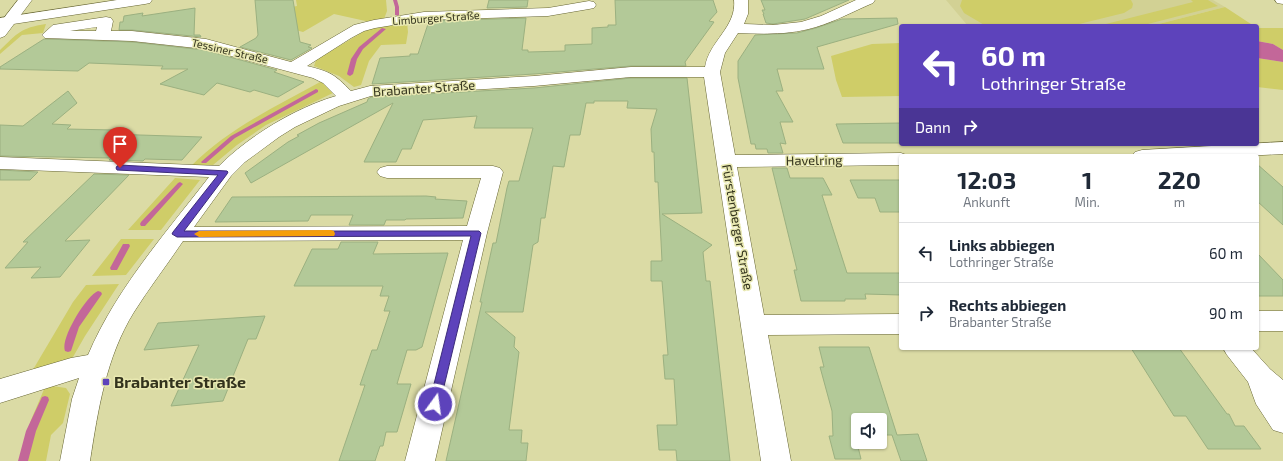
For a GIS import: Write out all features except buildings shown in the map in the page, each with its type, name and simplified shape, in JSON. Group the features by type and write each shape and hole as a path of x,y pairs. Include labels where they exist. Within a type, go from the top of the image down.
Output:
{"street":[{"path":"0,33 5,22 25,0"},
{"name":"Fürstenberger Straße","path":"740,0 742,12 739,20 718,51 712,72 776,461"},
{"path":"734,28 764,29 800,27 818,22 868,0"},
{"path":"49,1 95,4 138,1"},
{"path":"5,22 138,1"},
{"name":"Limburger Straße","path":"294,67 359,28 374,24 424,16 548,12 589,5"},
{"name":"Tessiner Straße","path":"103,35 160,38 206,44 319,74 329,79 347,97"},
{"name":"Brabanter Straße","path":"75,461 86,399 97,364 109,335 124,307 224,172 238,158 272,133 289,123 347,97 370,91 534,82 631,72 712,72"},
{"path":"1185,154 1283,148"},
{"name":"Havelring","path":"726,161 899,159"},
{"path":"0,163 224,172"},
{"path":"387,172 493,172 476,233 420,461"},
{"path":"177,234 476,233"},
{"path":"1259,321 1283,321"},
{"path":"754,326 899,324"},
{"path":"1238,350 1260,378 1283,396"},
{"path":"0,391 72,369 97,364"},
{"path":"1260,378 1266,396 1283,421"}],"shaded area":[{"path":"296,0 386,0 387,11 384,19 370,22 334,14 303,32 277,25 276,10 297,6"},
{"path":"946,0 1213,0 1225,7 1159,24 966,24"},
{"path":"962,0 1131,0 1133,4 1132,8 1124,13 1079,24 983,24 964,13 960,6"},
{"path":"1191,0 1208,0 1218,6 1148,24 1106,24 1193,2"},
{"path":"1225,7 1251,24 1159,24"},
{"path":"407,22 408,32 406,44 381,45 369,61 361,85 354,87 339,76 314,66 316,60 366,30"},
{"path":"46,24 43,33 22,35 0,54 0,50 20,32 30,27"},
{"path":"1259,28 1283,28 1283,50 1273,44 1259,41"},
{"path":"1259,41 1273,44 1283,50 1283,62 1259,58"},
{"path":"899,43 899,96 842,97 836,80 831,56 872,44"},
{"path":"1259,58 1283,62 1283,90 1259,87"},
{"path":"322,81 333,93 266,125 237,145 213,165 191,166 205,153 237,129"},
{"path":"175,178 200,180 161,230 128,230"},
{"path":"121,239 154,239 126,275 92,276"},
{"path":"119,284 73,357 31,373 73,302 86,285"},
{"path":"52,386 66,388 70,394 63,423 51,435 46,461 20,461 31,420 45,387"}],"waterway":[{"path":"395,0 397,15"},
{"path":"350,74 354,59 361,48 384,29"},
{"path":"204,162 233,137 316,91"},
{"path":"143,224 180,184"},
{"path":"114,268 126,246"},
{"path":"68,349 69,341 75,326 98,294"},
{"path":"23,461 31,431 45,400"}],"slow traffic":[{"path":"199,234 331,234"}],"place":[{"name":"Brabanter Straße","path":"106,382"}],"route":[{"path":"120,168 224,172 177,234 476,233 435,404"}]}
